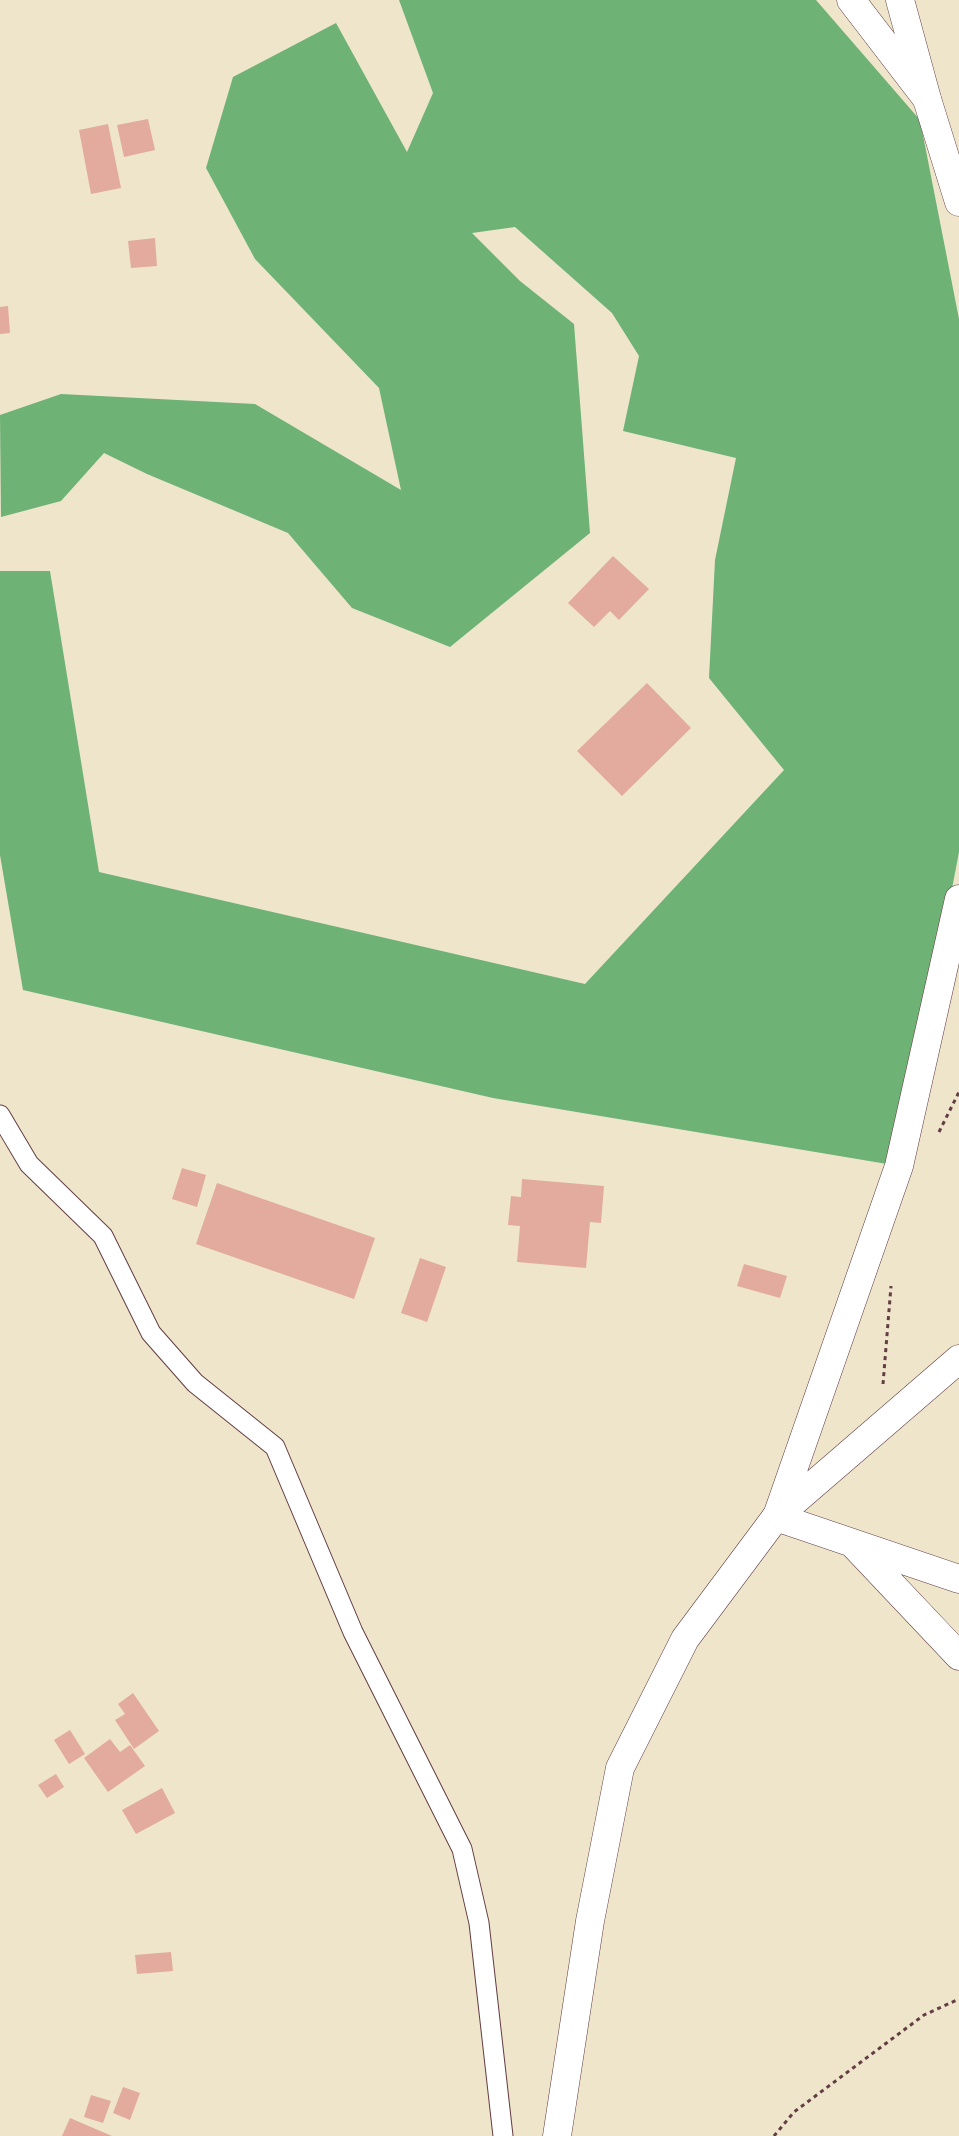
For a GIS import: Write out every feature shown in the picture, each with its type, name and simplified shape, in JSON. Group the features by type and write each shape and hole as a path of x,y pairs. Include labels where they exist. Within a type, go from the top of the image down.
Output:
{"street":[{"path":"851,0 927,98"},
{"path":"900,0 927,98 959,202"},
{"path":"776,1517 899,1166 959,899"},
{"path":"557,2136 590,1921 620,1768 685,1639 776,1517 959,1359"},
{"path":"776,1517 959,1579"},
{"path":"852,1543 959,1656"}],"lane":[{"path":"0,1115 29,1164 104,1236 151,1332 195,1383 275,1447 353,1632 462,1849 479,1923 503,2136"}],"path":[{"path":"938,1134 959,1092"},
{"path":"880,1427 892,1278"},
{"path":"774,2136 794,2112 901,2032 924,2015 959,1999"}],"green space":[{"path":"399,0 816,0 920,120 959,319 959,852 899,1166 493,1098 23,990 0,855 0,571 50,571 99,872 585,984 784,770 709,678 715,560 736,458 623,431 639,356 612,313 515,227 472,233 520,281 574,324 590,533 450,647 352,608 288,533 147,474 104,453 61,501 1,517 0,415 61,394 255,404 401,490 379,388 255,259 206,168 233,77 336,23 407,152 433,93"}],"building":[{"path":"148,119 155,150 124,157 117,125"},
{"path":"108,124 121,188 91,194 79,130"},
{"path":"155,238 157,266 131,268 128,241"},
{"path":"8,306 10,333 0,334 0,307"},
{"path":"613,556 649,589 619,620 610,611 594,627 568,603"},
{"path":"647,683 691,728 622,796 577,751"},
{"path":"182,1168 206,1175 197,1207 172,1199"},
{"path":"522,1179 604,1186 601,1223 590,1222 586,1268 517,1262 520,1226 508,1225 511,1196 521,1197"},
{"path":"217,1183 375,1238 354,1299 196,1244"},
{"path":"420,1258 446,1267 427,1322 401,1313"},
{"path":"744,1264 787,1276 780,1298 737,1286"},
{"path":"133,1693 159,1731 134,1749 115,1720 125,1714 118,1704"},
{"path":"70,1730 85,1754 69,1764 54,1740"},
{"path":"110,1739 120,1752 130,1745 145,1766 108,1792 84,1758"},
{"path":"56,1774 64,1787 47,1798 38,1785"},
{"path":"162,1788 175,1813 136,1834 122,1810"},
{"path":"171,1952 173,1971 137,1974 135,1955"},
{"path":"123,2087 140,2093 130,2120 113,2113"},
{"path":"91,2095 111,2101 103,2123 84,2117"},
{"path":"70,2118 112,2136 62,2136"}]}
